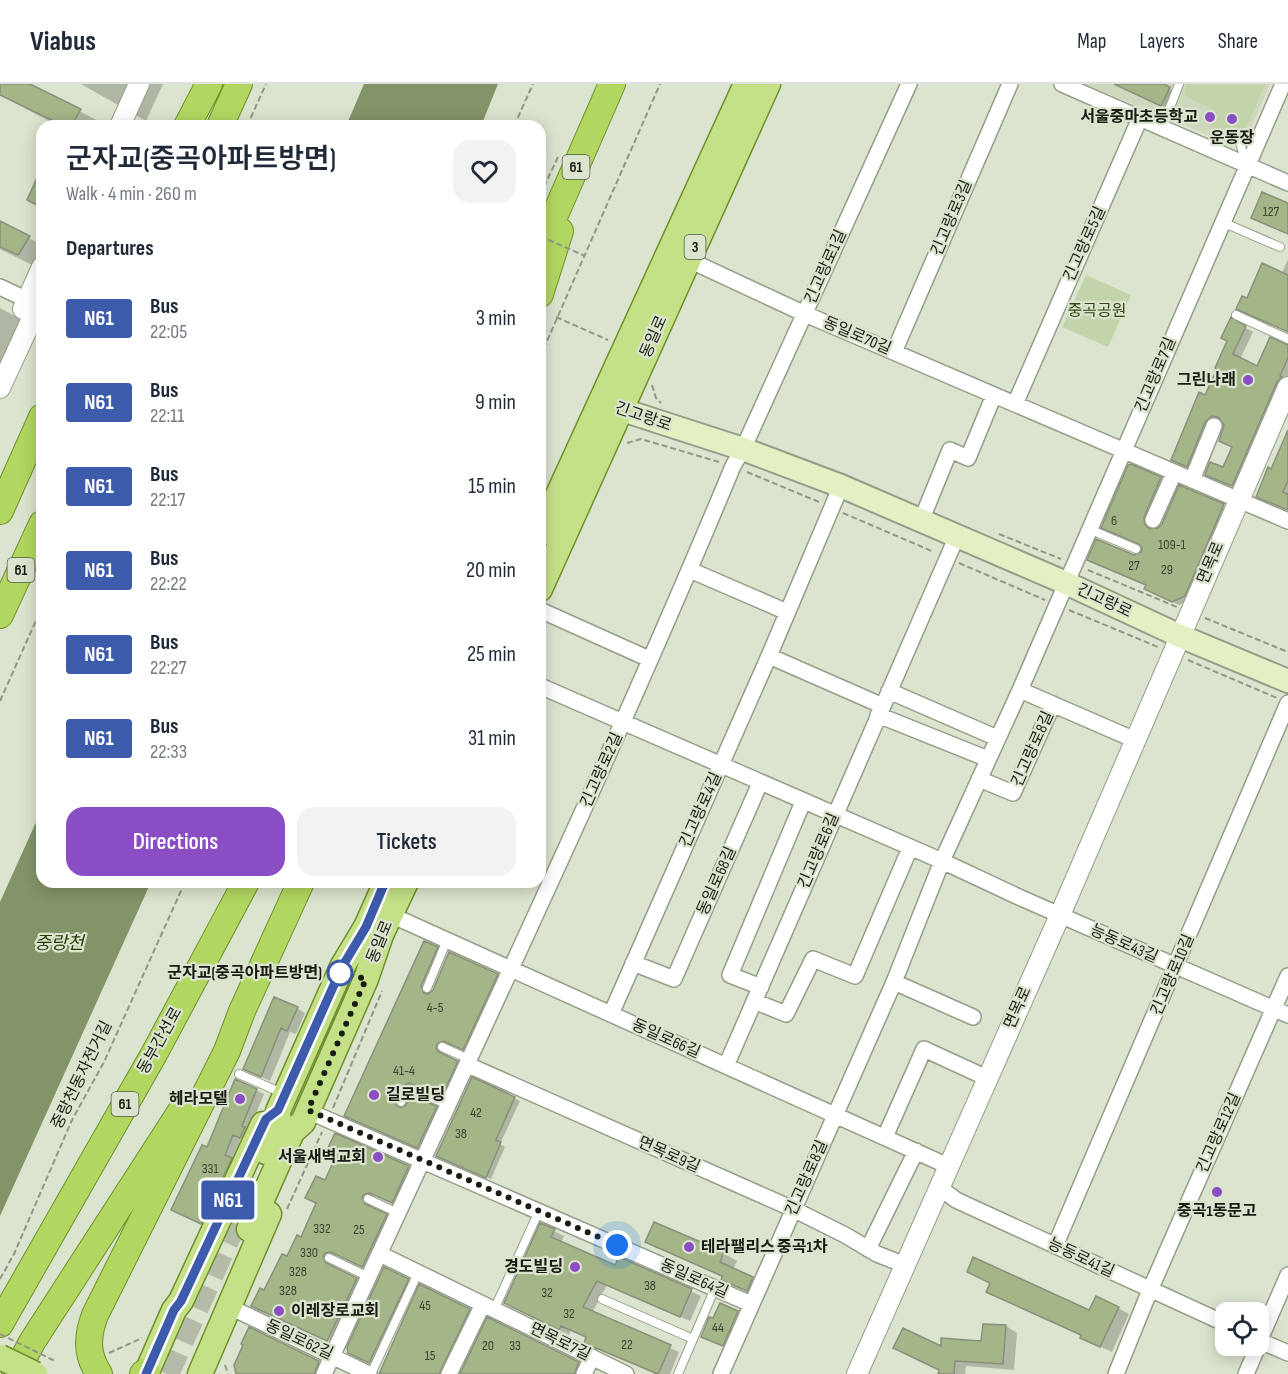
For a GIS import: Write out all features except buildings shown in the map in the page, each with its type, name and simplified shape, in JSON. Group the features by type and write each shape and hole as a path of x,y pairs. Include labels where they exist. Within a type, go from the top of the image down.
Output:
{"highway":[{"path":"190,120 209,84"},
{"path":"223,120 239,84"},
{"name":"61","path":"546,235 612,84"},
{"path":"546,274 585,147"},
{"path":"0,511 36,430"},
{"path":"0,519 36,459"},
{"name":"61","path":"0,615 36,537"},
{"name":"동부간선로","path":"0,1324 148,1064 243,888"},
{"path":"99,1374 91,1362 88,1332 227,1051 242,1011 298,888"},
{"path":"15,1374 32,1342 170,1128 242,1011"}],"main road":[{"name":"동일로","path":"546,576 575,512 610,406 746,84"},
{"name":"동일로","path":"546,520 567,473 610,406 689,260 768,84"},
{"name":"긴고랑로","path":"610,406 738,458 841,486 957,536 1070,574 1177,645 1285,694"},
{"path":"567,473 574,470 580,472 574,490 575,512"},
{"name":"동일로","path":"383,888 366,927 342,967 281,1102 279,1125 242,1226 291,1132 305,1116 366,979 381,935 403,888"},
{"path":"146,1373 266,1119 281,1102"},
{"path":"200,1374 302,1136 305,1116"},
{"path":"0,1357 35,1374"}],"street":[{"path":"109,120 125,84"},
{"path":"123,120 139,84"},
{"name":"긴고랑로1길","path":"738,458 909,84"},
{"name":"긴고랑로3길","path":"894,352 1010,84"},
{"path":"1062,84 1288,183"},
{"name":"긴고랑로7길","path":"1070,574 1283,84"},
{"name":"긴고랑로5길","path":"1015,404 1140,118"},
{"name":"동일로70길","path":"689,260 805,314 1288,521"},
{"path":"0,287 36,301"},
{"path":"0,358 36,301"},
{"path":"0,388 36,301"},
{"path":"921,521 950,450 968,458 994,395"},
{"name":"면목로","path":"857,1374 1060,915 1238,500 1286,396"},
{"path":"1192,480 1214,426"},
{"name":"긴고랑로2길","path":"324,1374 624,723 649,659 738,458"},
{"path":"1153,520 1174,472"},
{"name":"긴고랑로4길","path":"611,1014 769,656 841,486"},
{"name":"긴고랑로6길","path":"726,1066 957,536"},
{"path":"690,570 787,612"},
{"name":"긴고랑로8길","path":"721,1374 894,982 942,861 1070,574"},
{"path":"546,613 649,659"},
{"path":"769,656 988,759"},
{"path":"546,689 942,861 1060,915"},
{"name":"긴고랑로8길","path":"979,779 1013,793 1053,704 1020,690"},
{"path":"889,691 997,738"},
{"name":"긴고랑로10길","path":"1055,1246 1176,967 1285,694"},
{"path":"1053,704 1135,740"},
{"name":"동일로68길","path":"633,963 674,979 760,783"},
{"path":"761,987 730,975 803,802"},
{"path":"754,1001 786,1014 813,959 855,976 910,848"},
{"name":"동일로66길","path":"391,915 948,1166"},
{"name":"능동로43길","path":"1060,915 1288,1015"},
{"name":"긴고랑로12길","path":"1116,1374 1150,1290 1288,975"},
{"path":"894,982 973,1017"},
{"path":"885,1137 924,1049 987,1078"},
{"name":"면목로9길","path":"469,1062 793,1209 868,1249 905,1265"},
{"name":"동일로64길","path":"305,1116 422,1159 751,1304"},
{"path":"868,1249 916,1151"},
{"name":"능동로41길","path":"939,1187 956,1200 1215,1319"},
{"name":"면목로7길","path":"380,1254 626,1374"},
{"path":"1269,1319 1288,1275"},
{"name":"동일로62길","path":"228,1306 370,1374"},
{"path":"449,1374 489,1307"},
{"path":"1269,1346 1288,1353"},
{"path":"1246,1374 1253,1356"},
{"path":"584,1374 592,1357"}],"lane":[{"path":"1162,128 1179,84"},
{"path":"1239,139 1247,165"},
{"path":"1222,222 1280,247"},
{"path":"1236,315 1288,339"},
{"path":"1089,529 1136,549"},
{"path":"427,988 447,940"},
{"path":"442,1047 469,1062"},
{"path":"239,1074 281,1102"},
{"path":"401,1102 407,1090 410,1089 449,1105"},
{"path":"368,1199 398,1213"},
{"path":"489,1307 539,1211"},
{"path":"329,1258 369,1277"},
{"name":"동일로62길","path":"370,1374 418,1273"},
{"path":"678,1374 715,1288"},
{"path":"602,1299 693,1339"}],"path":[{"path":"250,120 266,84"},
{"path":"517,120 532,84"},
{"path":"546,342 660,84"},
{"path":"546,239 585,256"},
{"path":"556,317 614,342"},
{"path":"641,439 738,458 831,508 1057,605 1177,645 1285,694"},
{"path":"990,530 1070,574 1190,612 1288,652"},
{"path":"0,701 36,620"},
{"name":"중랑천동자전거길","path":"0,1279 14,1254 72,1120 104,1062 182,888"},
{"path":"0,1334 55,1361"}],"shaded area":[{"name":"서울중마초등학교","path":"1085,84 1270,84 1242,149"}],"green space":[{"name":"운동장","path":"1186,84 1265,84 1241,140 1210,127 1216,111 1184,95"},
{"name":"중곡공원","path":"1086,275 1131,295 1108,347 1062,327"}],"water":[{"path":"364,84 498,84 483,120 349,120"},
{"name":"중랑천","path":"36,822 36,888 148,888 0,1216 0,902"}],"tunnel":[{"path":"167,1374 235,1223"}],"bus line":[{"name":"N61","path":"146,1374 174,1310 181,1301 266,1119 278,1110 342,967 366,927 382,888"}],"place":[{"name":"서울중마초등학교","path":"1210,117"},
{"name":"운동장","path":"1232,119"},
{"name":"그린나래","path":"1248,380"},
{"name":"군자교(중곡아파트방면)","path":"340,973"},
{"name":"길로빌딩","path":"374,1095"},
{"name":"헤라모텔","path":"240,1099"},
{"name":"서울새벽교회","path":"378,1157"},
{"name":"중곡1동문고","path":"1217,1192"},
{"name":"테라팰리스 중곡1차","path":"689,1247"},
{"name":"경도빌딩","path":"575,1267"},
{"name":"이레장로교회","path":"279,1311"}],"route":[{"path":"340,973 366,979 308,1110 617,1245"}]}
